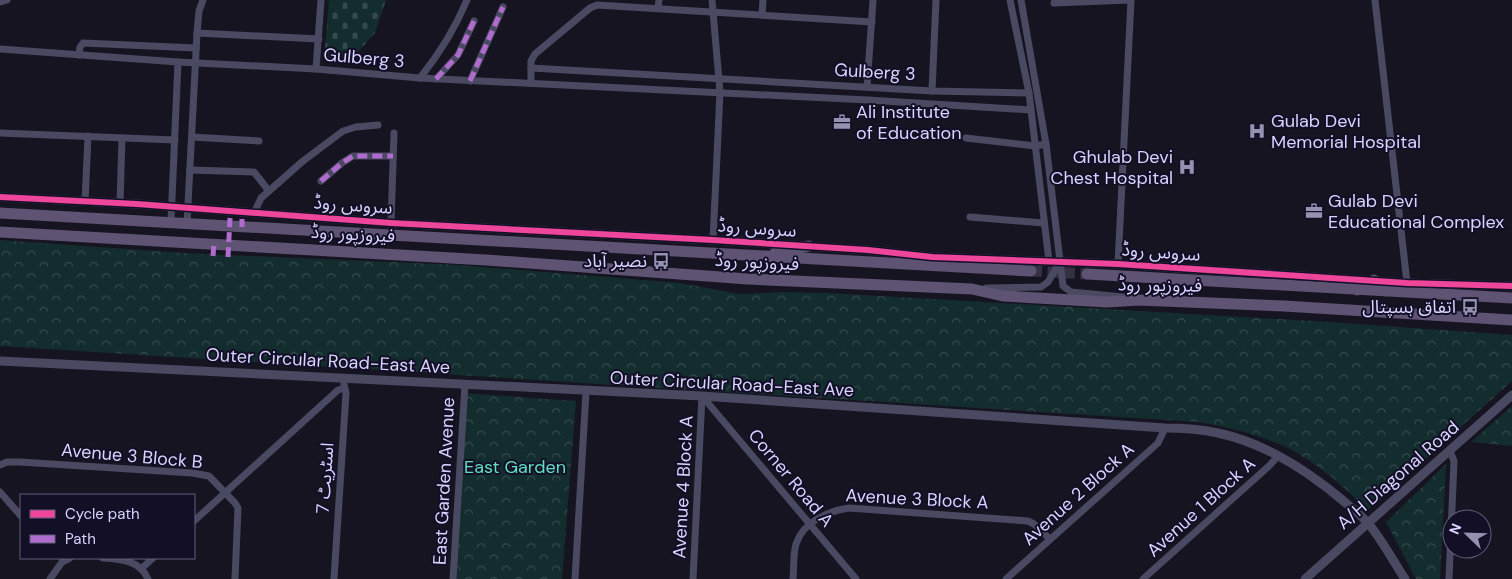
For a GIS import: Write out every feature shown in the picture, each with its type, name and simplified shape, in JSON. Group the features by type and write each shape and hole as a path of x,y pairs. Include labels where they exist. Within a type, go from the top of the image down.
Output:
{"main road":[{"name":"فیروزپور روڈ","path":"0,213 654,248 758,256 1031,271"},
{"name":"فیروزپور روڈ","path":"0,232 486,260 748,279 972,289 1003,296 1107,302 1139,300 1284,306 1512,320"},
{"path":"758,256 809,246"},
{"name":"فیروزپور روڈ","path":"1087,274 1512,298"},
{"path":"1357,290 1374,280 1386,292"}],"street":[{"path":"0,2 7,0"},
{"path":"187,223 197,33 203,0"},
{"path":"316,69 321,0"},
{"path":"420,78 452,34 467,0"},
{"path":"658,8 659,0"},
{"path":"712,0 720,78 713,240"},
{"path":"762,15 763,0"},
{"path":"867,87 873,0"},
{"path":"932,90 936,0"},
{"path":"1010,0 1029,93 1049,261"},
{"path":"1021,0 1046,144 1063,284 1067,290 1139,300"},
{"path":"1054,3 1130,0 1118,264"},
{"path":"1375,0 1407,283"},
{"path":"531,82 531,61 535,54 597,3 872,22"},
{"path":"470,80 502,7"},
{"path":"436,79 458,55 474,21"},
{"path":"197,33 319,39"},
{"path":"78,55 80,46 83,43 196,48"},
{"name":"Gulberg 3","path":"0,49 196,64 316,69 436,79 531,82 1031,110"},
{"path":"171,221 178,62"},
{"name":"Gulberg 3","path":"531,68 867,87 1029,93"},
{"path":"254,213 261,198 303,161 343,132 356,127 378,125"},
{"path":"0,133 176,140"},
{"path":"391,223 394,133"},
{"path":"85,202 88,136"},
{"path":"192,137 259,142"},
{"path":"120,204 122,138"},
{"path":"966,138 1035,146 1046,144"},
{"path":"321,181 353,156 393,156"},
{"path":"190,170 254,172 269,191"},
{"name":"سروس روڈ","path":"0,197 391,223 809,246 932,257 1118,264 1407,283 1512,286"},
{"path":"1043,214 1054,210"},
{"path":"970,218 1044,223"},
{"path":"1046,234 1057,236"},
{"path":"972,289 1041,287 1048,282 1061,262"},
{"name":"Outer Circular Road-East Ave","path":"0,361 344,383 464,384 586,392 702,396 1165,428 1195,428 1221,433 1254,445 1294,464 1326,486 1367,523 1405,579"},
{"path":"195,520 344,383"},
{"name":"اسٹریٹ 7","path":"334,579 346,393 344,383"},
{"name":"East Garden Avenue","path":"453,579 464,384"},
{"path":"575,579 586,392"},
{"name":"A/H Diagonal Road","path":"1305,579 1512,395"},
{"name":"Corner Road A","path":"702,396 856,579"},
{"name":"Avenue 4 Block A","path":"693,579 702,396"},
{"name":"Avenue 2 Block A","path":"1006,579 1158,443 1165,428"},
{"path":"1449,579 1454,461 1450,451"},
{"name":"Avenue 1 Block A","path":"1143,579 1278,456"},
{"name":"Avenue 3 Block B","path":"0,465 7,462 20,462 203,474 209,476 238,508 235,579"},
{"path":"0,492 20,515"},
{"name":"Avenue 3 Block A","path":"793,579 796,544 801,533 810,523 826,514 849,508 1031,522 1050,539"},
{"path":"114,559 132,562 141,569 148,579"},
{"path":"141,569 152,559"},
{"path":"50,579 60,560"}],"green space":[{"path":"329,0 386,0 375,33 347,64 324,61"},
{"path":"0,240 184,253 458,265 680,283 740,294 784,292 829,293 1330,322 1512,335 1512,381 1368,510 1326,473 1292,450 1269,440 1229,428 1198,422 0,346"},
{"name":"East Garden","path":"463,393 576,401 562,579 456,579"},
{"path":"1512,406 1512,446 1471,442"},
{"path":"1446,464 1444,509 1442,509 1440,579 1416,579 1386,522"}],"tunnel":[{"path":"1031,271 1087,274"}],"marked path":[{"path":"470,81 503,7"},
{"path":"436,79 458,55 474,21"},
{"path":"321,181 353,156 393,156"},
{"path":"228,257 230,218"},
{"path":"242,219 242,227"},
{"path":"213,256 214,243"}],"cycle path":[{"path":"0,197 137,204 391,223 713,240 868,250 932,257 1118,264 1407,283 1512,286"}],"place":[{"name":"Ali Institute of Education","path":"842,122"},
{"name":"Gulab Devi Memorial Hospital","path":"1257,131"},
{"name":"Ghulab Devi Chest Hospital","path":"1187,167"},
{"name":"Gulab Devi Educational Complex","path":"1314,211"},
{"name":"نصیر آباد","path":"661,261"},
{"name":"اتفاق ہسپتال","path":"1470,307"}]}
